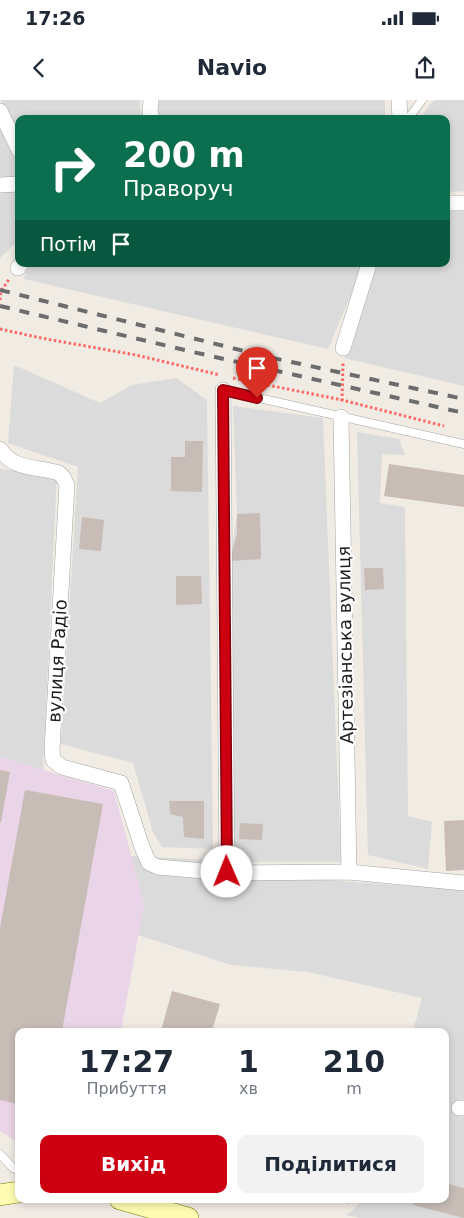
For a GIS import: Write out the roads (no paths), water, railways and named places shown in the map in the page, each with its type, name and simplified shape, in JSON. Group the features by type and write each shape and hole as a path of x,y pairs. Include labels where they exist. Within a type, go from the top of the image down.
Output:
{"main road":[{"path":"0,1195 15,1193"},
{"path":"134,1203 188,1218"}],"street":[{"path":"151,100 151,115"},
{"path":"399,100 400,115"},
{"path":"0,111 15,142"},
{"path":"0,185 15,184"},
{"path":"450,203 464,203"},
{"path":"343,348 368,267"},
{"path":"223,390 227,872 349,872 464,883"},
{"name":"Артезіанська вулиця","path":"341,417 349,872"},
{"name":"вулиця Радіо","path":"0,449 10,461 23,467 59,473 67,485 52,750 53,760 62,767 121,783 149,863 158,866 227,872"}],"lane":[{"path":"411,115 422,100"},
{"path":"223,390 464,444"},
{"path":"0,1154 15,1169"}],"railway":[{"path":"0,290 268,357 464,399"},
{"path":"0,306 464,413"}]}
